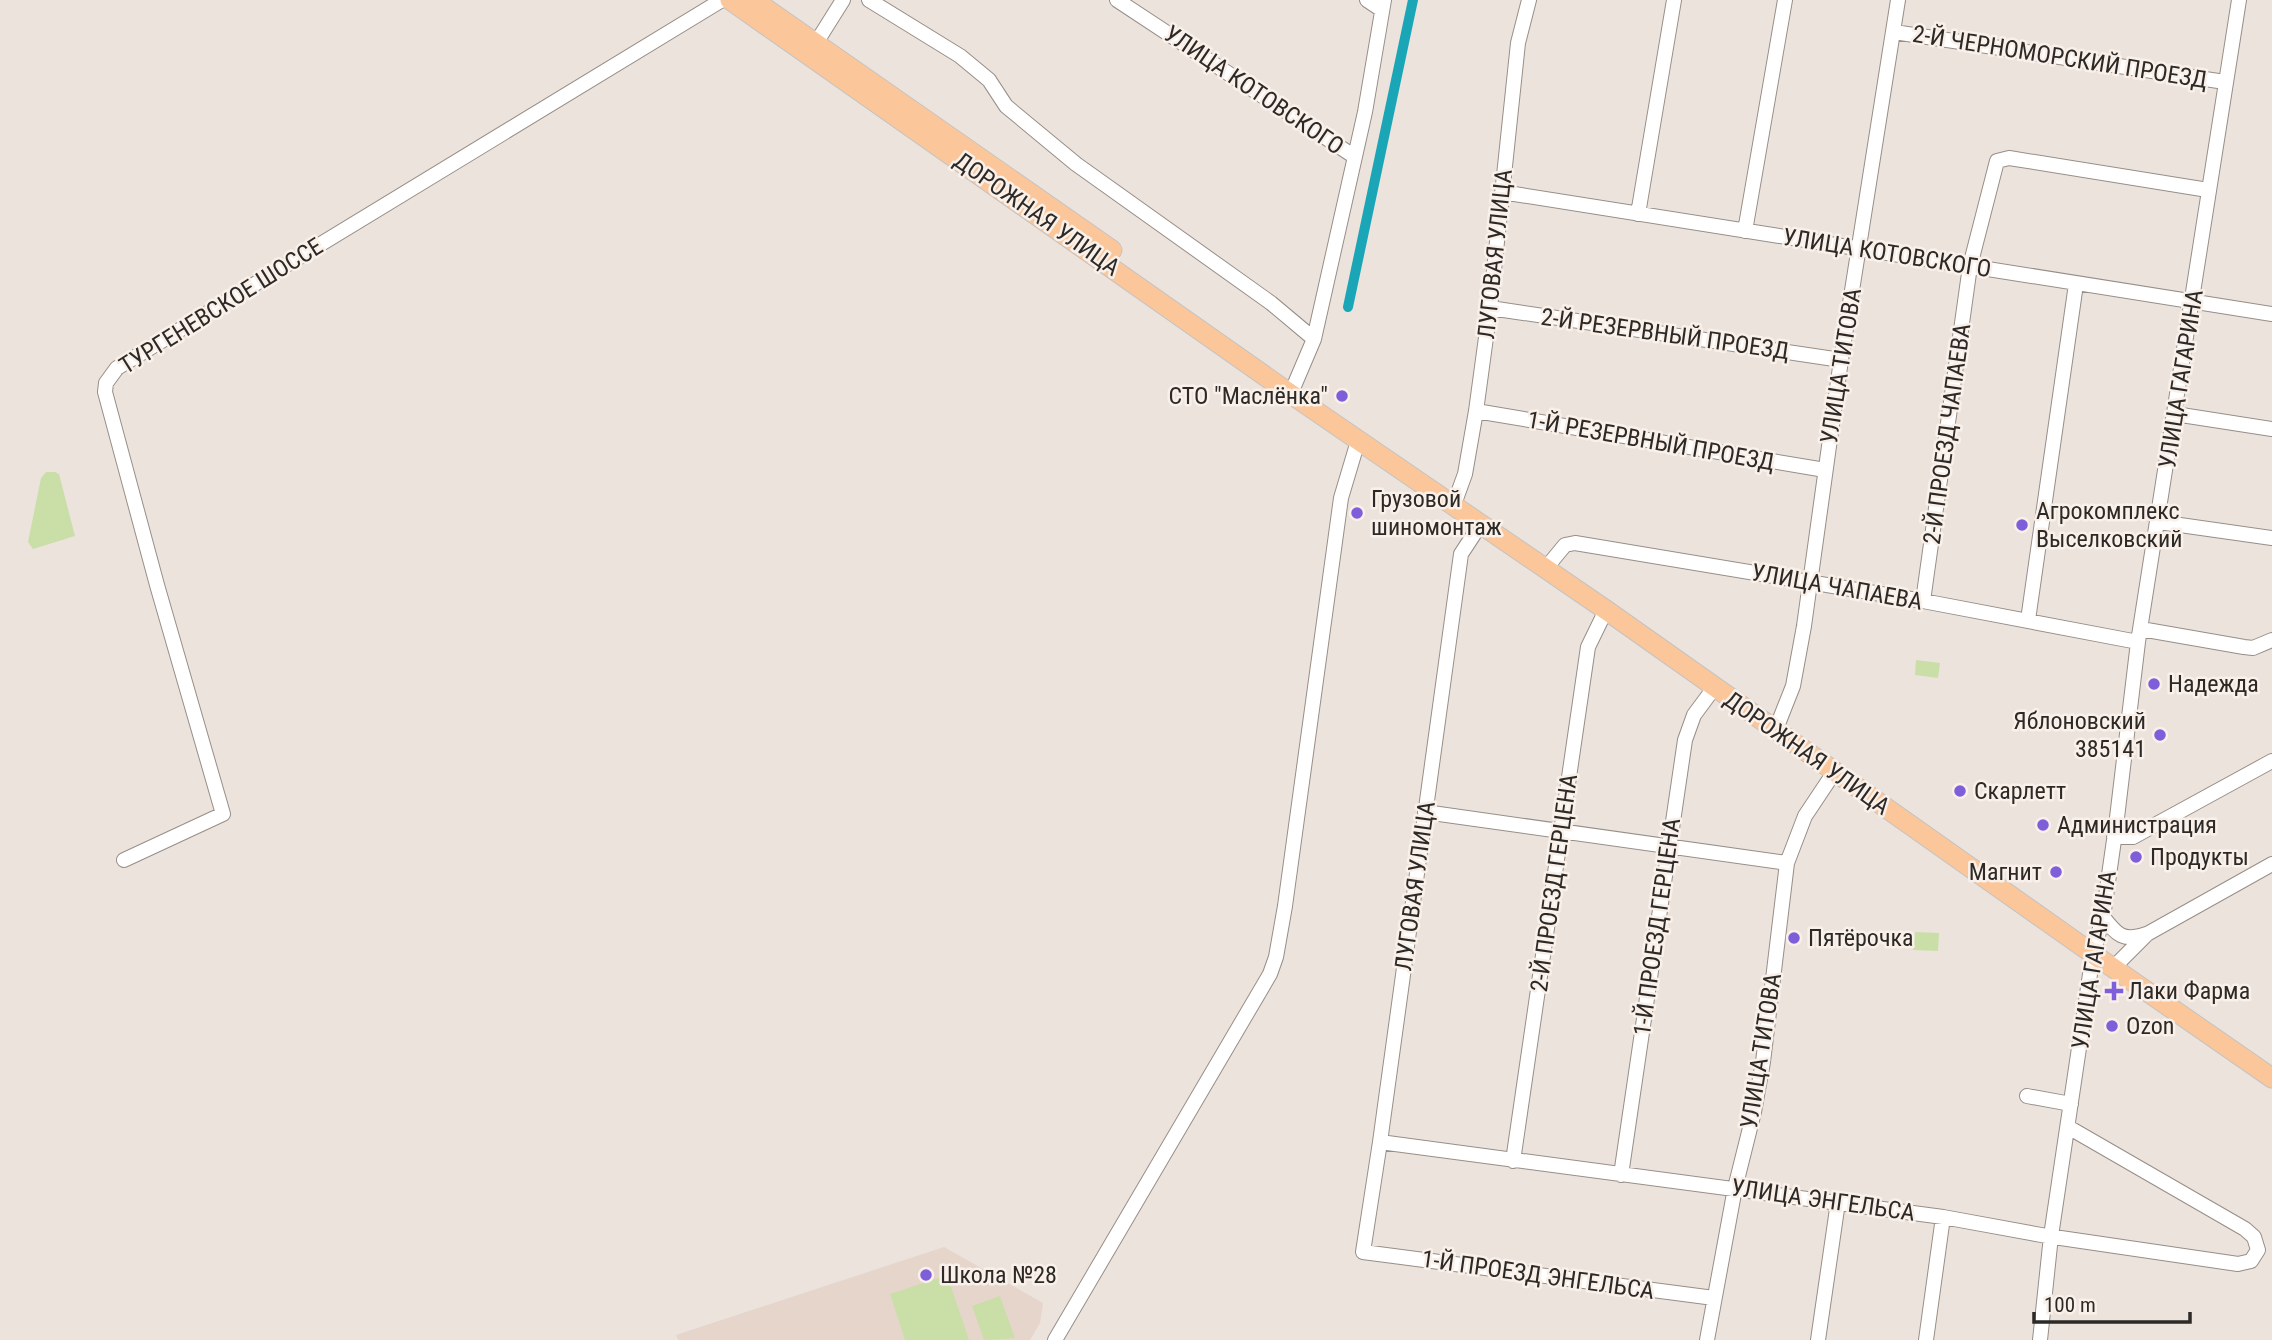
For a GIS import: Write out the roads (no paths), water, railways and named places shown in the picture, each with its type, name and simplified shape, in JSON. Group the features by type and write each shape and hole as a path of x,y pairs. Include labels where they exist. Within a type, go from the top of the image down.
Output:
{"main road":[{"name":"ДОРОЖНАЯ УЛИЦА","path":"730,0 2272,1078"},
{"name":"ДОРОЖНАЯ УЛИЦА","path":"754,0 1222,328 1342,429"}],"street":[{"name":"ТУРГЕНЕВСКОЕ ШОССЕ","path":"124,860 223,814 105,392 111,375 117,368 722,0"},
{"path":"869,0 960,56 989,80 1006,106 1076,164 1271,303 1314,339"},
{"name":"УЛИЦА КОТОВСКОГО","path":"1117,0 1355,158"},
{"path":"1294,386 1314,339 1355,158 1383,5 1367,0"},
{"name":"ЛУГОВАЯ УЛИЦА","path":"1453,507 1465,474 1476,411 1490,308 1518,43 1529,0"},
{"path":"1638,214 1674,0"},
{"path":"1745,231 1785,0"},
{"name":"УЛИЦА ТИТОВА","path":"1776,729 1793,686 1898,0"},
{"name":"УЛИЦА ГАГАРИНА","path":"2040,1340 2051,1236 2093,954 2103,917 2140,635 2239,0"},
{"path":"816,43 840,1"},
{"name":"2-Й ЧЕРНОМОРСКИЙ ПРОЕЗД","path":"1894,32 2225,82"},
{"name":"2-Й ПРОЕЗД ЧАПАЕВА","path":"1923,601 1970,266 1997,161 2002,158 2208,190"},
{"name":"УЛИЦА КОТОВСКОГО","path":"1502,192 2272,314"},
{"path":"2028,621 2076,284"},
{"name":"2-Й РЕЗЕРВНЫЙ ПРОЕЗД","path":"1490,308 1841,360"},
{"name":"1-Й РЕЗЕРВНЫЙ ПРОЕЗД","path":"1476,411 1825,470"},
{"path":"2175,414 2272,429"},
{"path":"1055,1340 1260,996 1273,965 1285,906 1341,498 1359,441"},
{"path":"2159,522 2272,538"},
{"name":"ЛУГОВАЯ УЛИЦА","path":"1363,1252 1461,554 1480,525"},
{"name":"УЛИЦА ЧАПАЕВА","path":"1546,568 1565,545 1575,543 2028,621 2253,648 2272,640"},
{"name":"2-Й ПРОЕЗД ГЕРЦЕНА","path":"1513,1161 1588,647 1606,610"},
{"name":"1-Й ПРОЕЗД ГЕРЦЕНА","path":"1620,1175 1685,740 1694,715 1714,688"},
{"path":"2114,837 2133,837 2272,761"},
{"name":"УЛИЦА ТИТОВА","path":"1707,1340 1735,1188 1763,1062 1787,863 1805,816 1835,771"},
{"path":"1424,812 1787,863"},
{"path":"2103,917 2115,933 2131,939 2147,934 2272,864"},
{"path":"2113,968 2147,934"},
{"path":"2027,1096 2071,1104"},
{"name":"УЛИЦА ЭНГЕЛЬСА","path":"1380,1142 1838,1202 2238,1264 2251,1261 2258,1250 2254,1237 2245,1229 2068,1127"},
{"path":"1818,1340 1838,1202"},
{"path":"1926,1340 1943,1217"},
{"name":"1-Й ПРОЕЗД ЭНГЕЛЬСА","path":"1363,1252 1713,1298"}],"waterway":[{"path":"1348,307 1413,0"}],"place":[{"name":"СТО \"Маслёнка\"","path":"1342,396"},
{"name":"Грузовой шиномонтаж","path":"1357,513"},
{"name":"Агрокомплекс Выселковский","path":"2022,525"},
{"name":"Надежда","path":"2154,684"},
{"name":"Яблоновский 385141","path":"2160,735"},
{"name":"Скарлетт","path":"1960,791"},
{"name":"Администрация","path":"2043,825"},
{"name":"Продукты","path":"2136,857"},
{"name":"Магнит","path":"2056,872"},
{"name":"Пятёрочка","path":"1794,938"},
{"name":"Лаки Фарма","path":"2114,991"},
{"name":"Ozon","path":"2112,1026"},
{"name":"Школа №28","path":"926,1275"}]}
